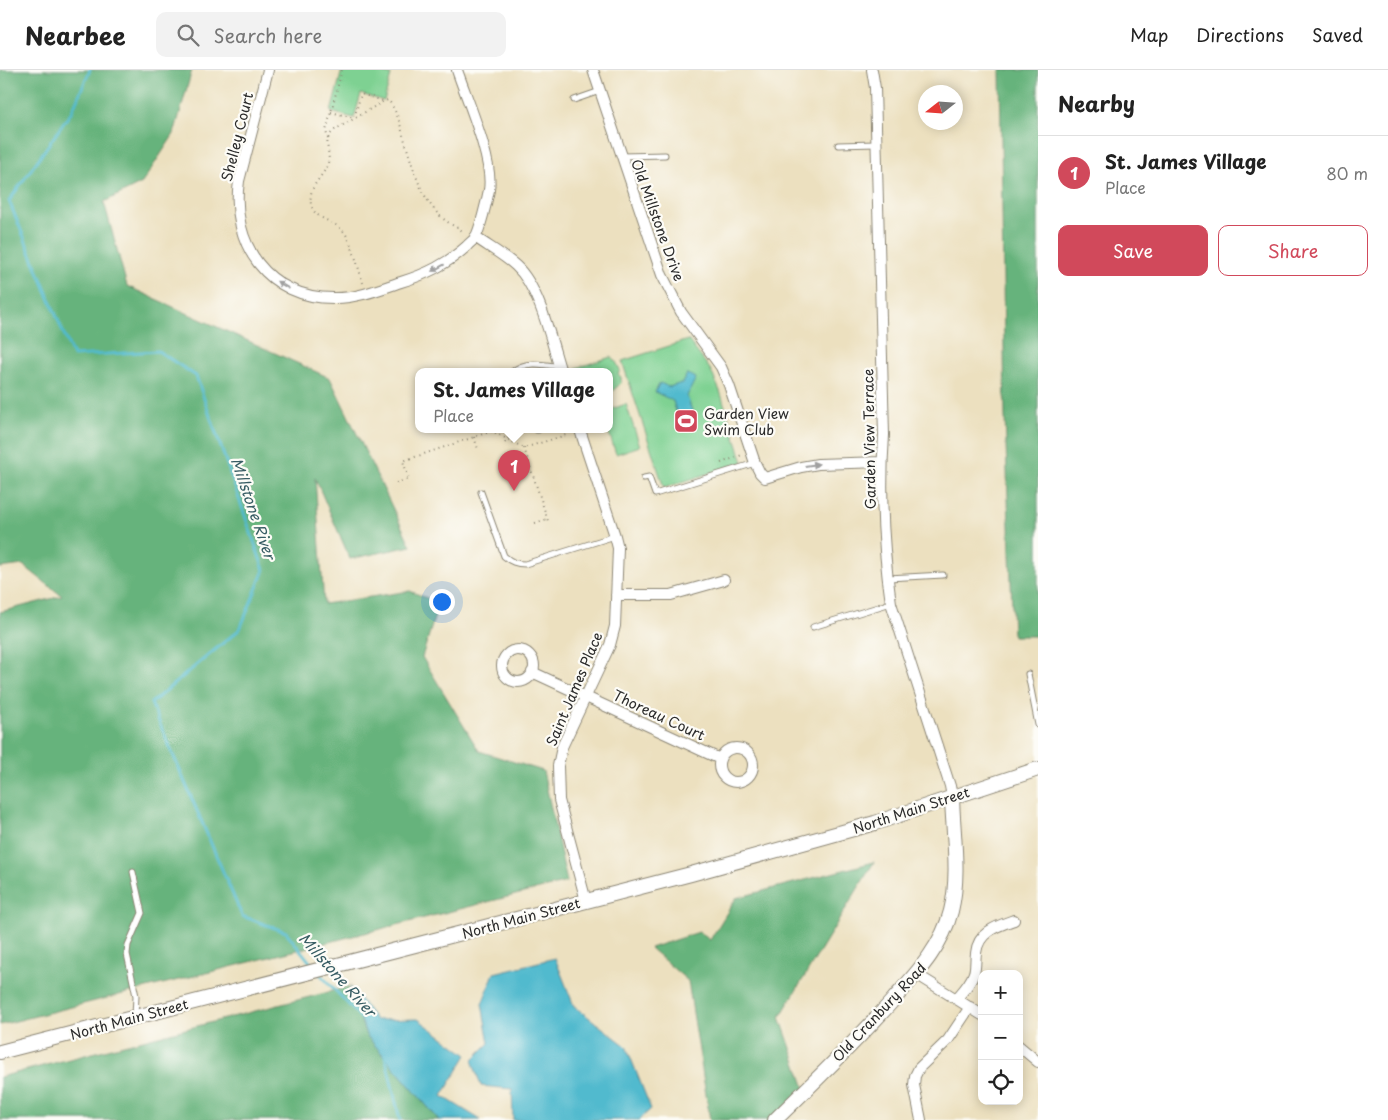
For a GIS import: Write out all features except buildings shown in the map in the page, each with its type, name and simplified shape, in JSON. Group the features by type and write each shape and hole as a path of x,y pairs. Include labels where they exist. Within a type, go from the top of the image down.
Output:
{"street":[{"name":"Shelley Court","path":"268,70 239,181 237,198 240,227 245,241 261,267 268,274 283,285 303,294 350,298 413,279 436,269 475,238"},
{"path":"457,70 489,169 489,189 475,238 516,266 527,278 536,295 560,368"},
{"name":"Old Millstone Drive","path":"593,70 662,276 681,312 720,367 729,385 760,473 765,478 818,464 882,462"},
{"name":"Garden View Terrace","path":"872,70 875,88 884,435 882,462 887,578 890,603 952,797"},
{"name":"Saint James Place","path":"581,433 618,548 615,626 610,645 562,748 558,766 559,800 586,901"},
{"path":"616,595 671,595 724,580"},
{"name":"Thoreau Court","path":"532,672 720,759"},
{"name":"North Main Street","path":"0,1052 691,874 857,828 1038,768"},
{"name":"Old Cranbury Road","path":"775,1120 865,1031 926,962 937,944 950,912 955,888 956,868 952,797"},
{"path":"956,999 971,980 974,972 976,952 984,936 991,929 1014,920"},
{"path":"916,974 981,1015"},
{"path":"921,1120 914,1085 915,1076 919,1068 948,1040 970,1007"},
{"path":"1023,1049 1038,1062"}],"lane":[{"path":"574,100 600,91"},
{"path":"838,145 876,144"},
{"path":"621,156 665,155"},
{"path":"516,368 528,364 542,364 555,368"},
{"path":"648,496 755,463"},
{"path":"644,478 649,477 655,494"},
{"path":"481,492 504,556 518,564 525,564 615,536"},
{"path":"887,578 943,575"},
{"path":"813,626 890,603"},
{"path":"1028,674 1038,725"},
{"path":"134,872 142,913 128,945 127,954 136,996 135,1018"}],"path":[{"path":"328,139 326,131 342,70"},
{"path":"354,118 360,94 384,101 388,100 399,121 418,183 423,193 440,216 464,232"},
{"path":"363,285 349,240 344,232 317,215 312,204 311,191 327,166 329,158 326,145 333,130 384,101"},
{"path":"331,112 354,118"},
{"path":"396,483 409,479 403,461 486,433"},
{"path":"496,433 524,448 549,524"},
{"path":"505,444 511,433"},
{"path":"524,448 569,434"},
{"path":"474,437 478,449"},
{"path":"721,463 742,456"},
{"path":"535,522 547,519"}],"green space":[{"path":"0,70 192,70 174,134 142,183 104,202 127,286 330,378 411,546 350,559 315,478 324,604 410,591 439,603 422,657 479,751 543,771 567,882 0,1025 0,612 62,596 23,565 0,568"},
{"path":"342,70 381,70 381,72 391,75 384,101 361,94 354,118 331,112"},
{"path":"1000,70 1038,70 1038,636 1013,636 1005,417"},
{"name":"Garden View Swim Club","path":"688,340 710,369 720,391 743,462 664,488 622,361"},
{"path":"611,357 615,360 620,370 618,374 621,377 621,383 613,390 613,368 576,368"},
{"path":"626,404 640,446 616,454 609,433 613,433 613,409"},
{"path":"874,862 780,1017 805,1088 771,1120 710,1120 688,981 650,948 699,932 710,940 736,898"},
{"path":"348,987 366,1035 439,1120 0,1120 0,1077"}],"water":[{"path":"687,374 696,378 687,396 693,414 696,417 678,423 673,401 655,392 660,383 669,387 682,383"},
{"path":"555,958 574,1006 626,1046 651,1109 639,1120 513,1120 512,1089 481,1086 472,1060 489,1043 482,1004 494,973"},
{"path":"350,986 376,1020 418,1019 467,1055 442,1096 481,1120 439,1120 366,1035"}],"waterway":[{"name":"Millstone River","path":"90,70 72,111 9,201 73,356 158,351 196,376 264,570 240,629 151,703 242,916 286,932 313,966"},
{"name":"Millstone River","path":"319,973 361,1018"},
{"name":"Millstone River","path":"385,1055 400,1120"}],"place":[{"name":"Garden View Swim Club","path":"686,421"},
{"name":"St. James Village","path":"514,491"}]}
